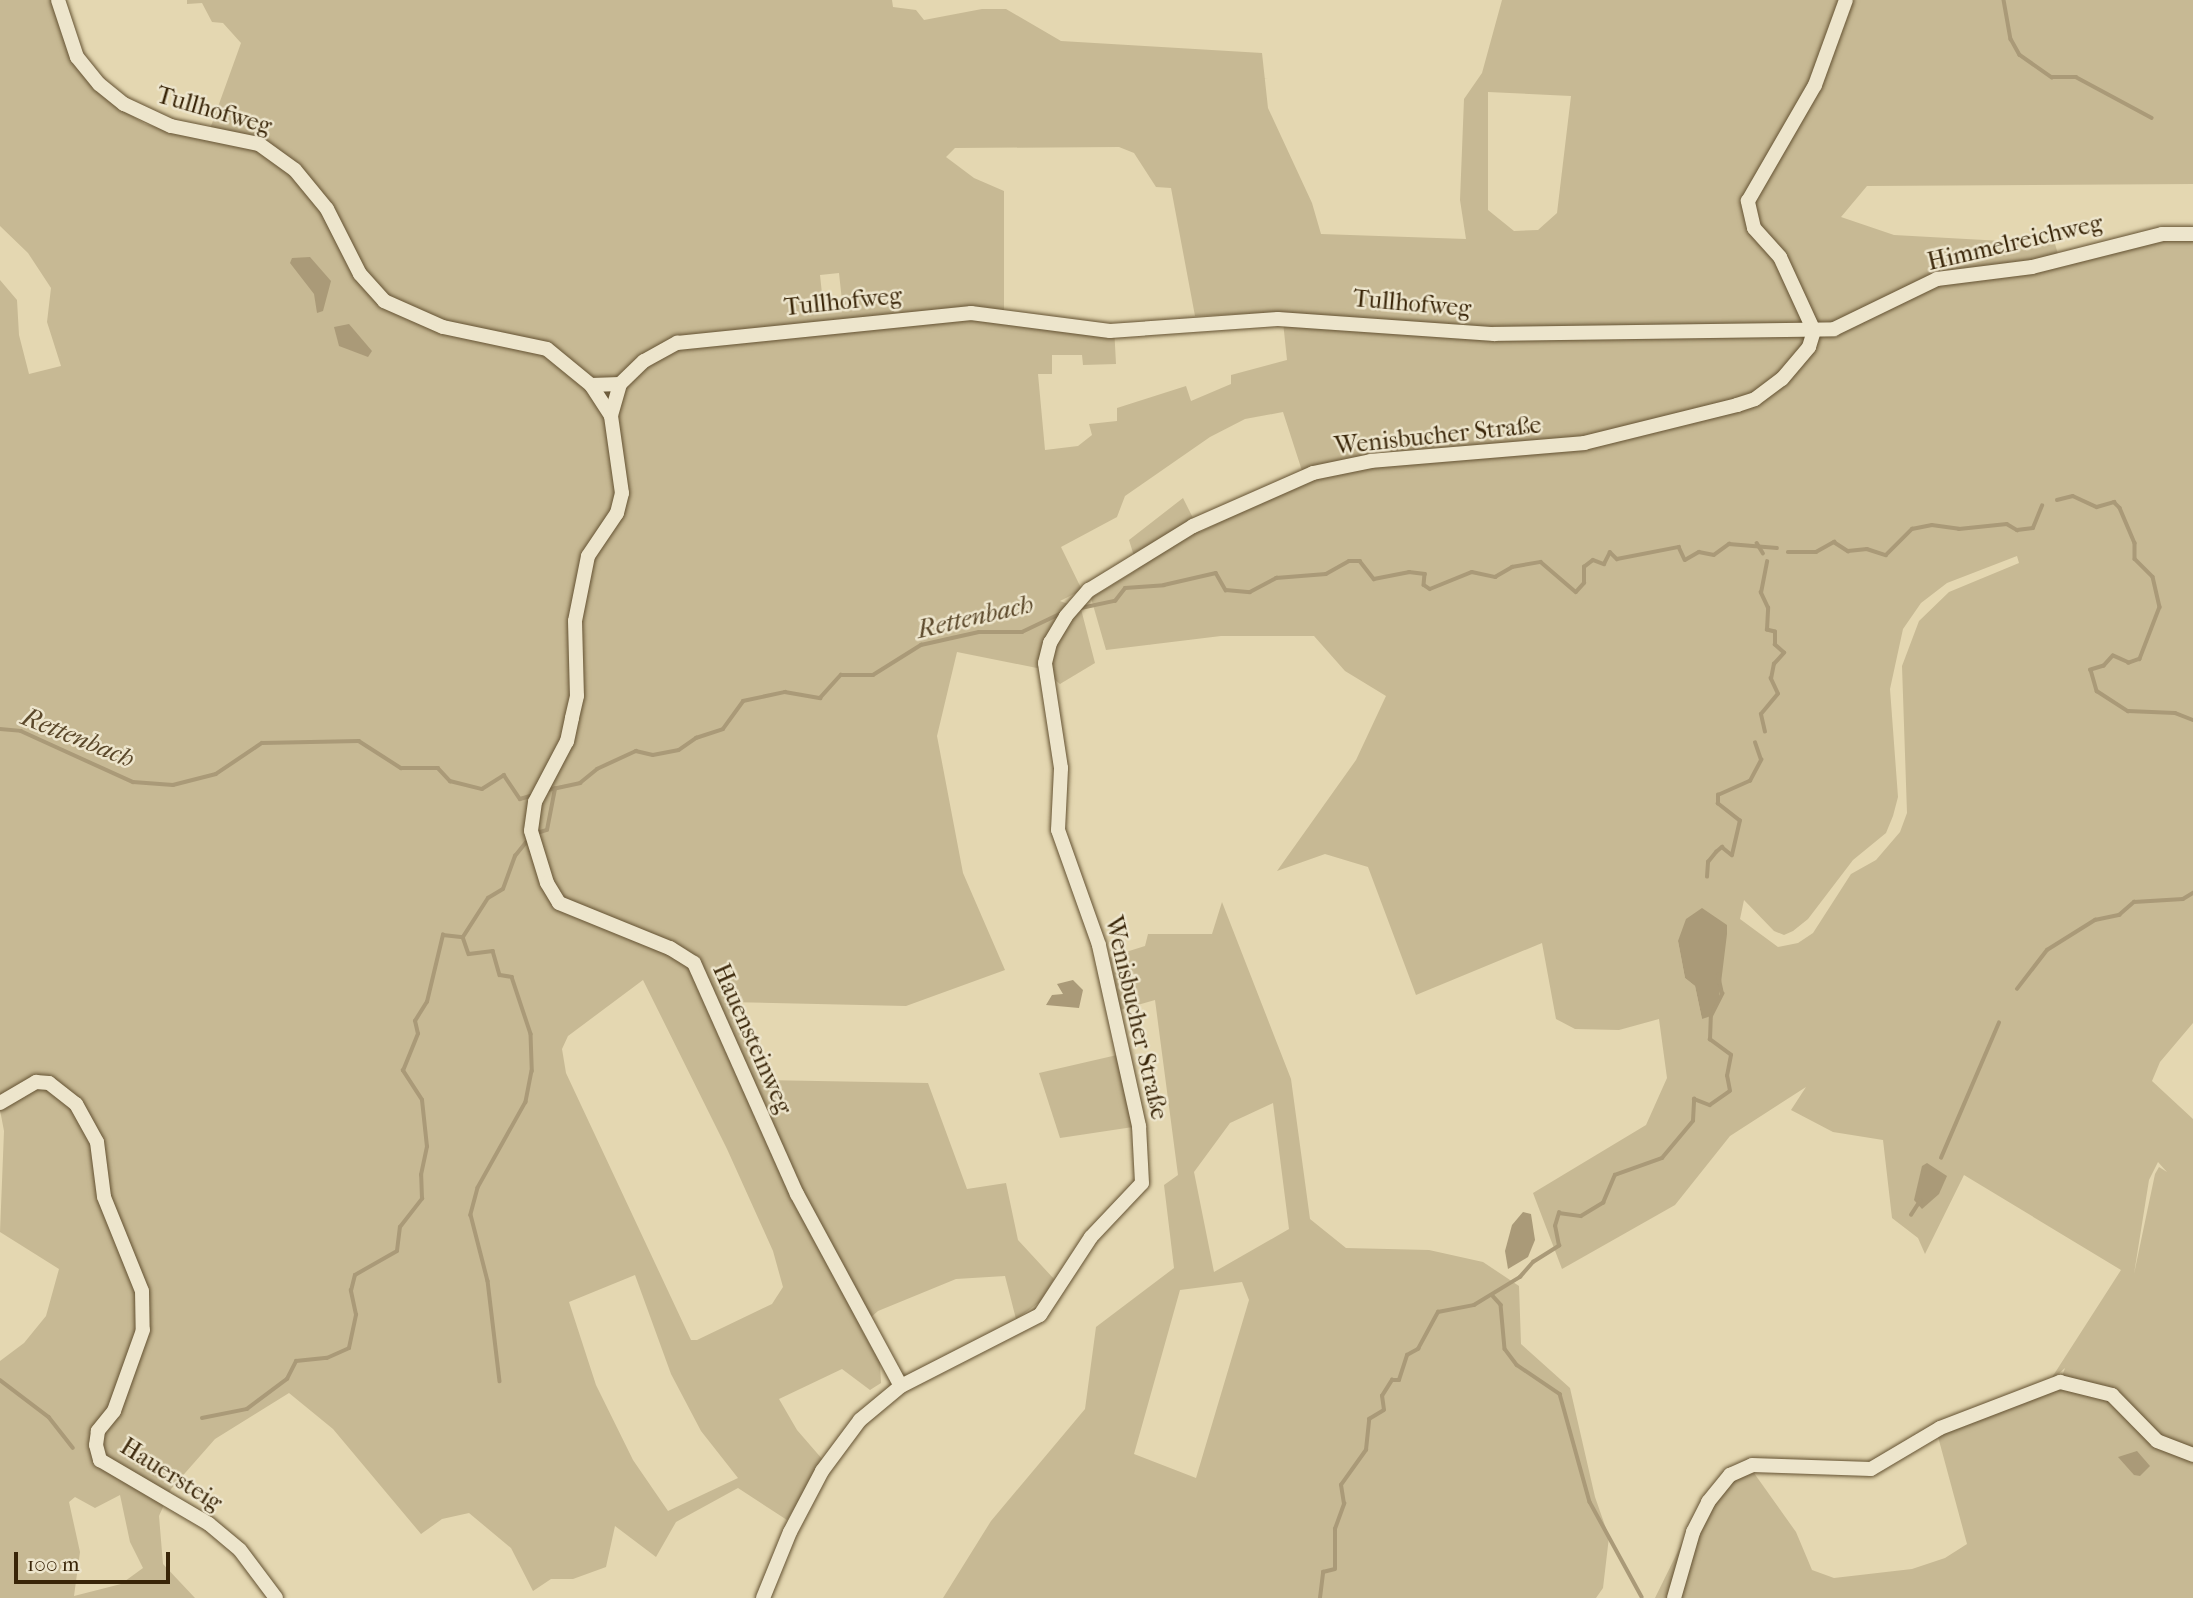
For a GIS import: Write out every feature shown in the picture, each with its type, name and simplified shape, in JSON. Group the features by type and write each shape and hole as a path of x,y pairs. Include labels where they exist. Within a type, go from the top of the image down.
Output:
{"street":[{"name":"Tullhofweg","path":"58,0 77,57 118,100 171,126 259,144 295,170 327,209 360,274 384,302 443,327 547,349 591,385"},
{"path":"1814,331 1780,257 1754,228 1748,201 1815,85 1846,0"},
{"name":"Himmelreichweg","path":"1814,331 1834,329 1937,279 2032,267 2162,234 2193,234"},
{"name":"Tullhofweg","path":"620,384 644,361 677,343 971,313 1110,331 1315,319 1494,334 1814,331"},
{"name":"Wenisbucher Straße","path":"763,1598 790,1532 829,1461 860,1420 901,1386 1040,1315 1087,1243 1142,1183 1139,1126 1099,945 1058,830 1061,768 1045,663 1050,643 1076,601 1193,526 1313,473 1371,461 1584,443 1755,398 1800,360 1814,331"},
{"path":"591,385 620,384"},
{"name":"Hauensteinweg","path":"620,384 611,416 622,493 617,513 588,556 575,621 577,696 567,741 534,802 531,831 547,883 559,903 670,948 694,964 702,976 797,1194 901,1386"},
{"name":"Hauensteinweg","path":"591,385 611,416"},
{"name":"Hauersteig","path":"0,1102 36,1082 49,1083 76,1104 97,1142 104,1197 142,1291 143,1330 114,1411 98,1432 96,1445 100,1460 209,1524 240,1550 276,1598"},
{"path":"1674,1598 1693,1532 1708,1502 1730,1475 1752,1465 1871,1469 1940,1427 2060,1382 2112,1395 2124,1402 2157,1441 2193,1455"}],"shaded area":[{"path":"0,0 51,0 62,36 80,70 112,103 145,124 206,140 241,43 223,23 212,22 202,3 187,4 187,0 892,0 893,7 916,10 924,20 982,9 1006,9 1061,41 1262,53 1268,108 1312,203 1321,234 1466,239 1460,200 1464,99 1482,73 1502,0 2193,0 2193,184 1867,186 1841,217 1894,235 2055,244 2061,264 2101,250 2181,238 2193,241 2193,1023 2160,1062 2152,1081 2193,1119 2193,1598 1655,1598 1707,1492 1740,1463 1754,1473 1796,1532 1812,1570 1834,1578 1912,1569 1945,1558 1967,1544 1937,1433 2060,1382 2065,1368 2049,1382 2121,1270 1964,1175 1925,1254 1918,1238 1892,1218 1883,1140 1833,1132 1791,1110 1806,1087 1730,1136 1675,1205 1562,1269 1533,1193 1646,1125 1667,1078 1659,1019 1619,1030 1575,1029 1556,1019 1542,943 1416,995 1368,867 1325,854 1277,871 1356,760 1386,696 1345,671 1314,636 1221,636 1106,650 1091,598 1138,569 1129,540 1183,498 1200,532 1305,480 1283,412 1245,419 1210,437 1125,496 1117,517 1061,547 1082,590 1060,601 1081,609 1095,663 1060,684 1042,669 957,652 937,736 963,873 1005,970 906,1006 727,1002 761,1080 928,1083 967,1189 1006,1183 1018,1240 1054,1279 1040,1302 1016,1319 1005,1276 956,1279 878,1311 860,1327 880,1362 881,1383 870,1390 842,1369 779,1399 797,1430 823,1460 787,1520 738,1488 676,1522 656,1557 615,1526 606,1567 573,1579 551,1579 533,1591 511,1548 469,1513 442,1519 421,1534 333,1429 289,1393 215,1439 171,1489 159,1516 163,1564 195,1598 0,1598 0,1361 24,1343 46,1316 59,1269 0,1232 4,1131 0,1110 0,280 17,300 19,335 29,374 61,366 47,322 51,288 28,253 0,226","holes":["1488,92 1571,96 1557,213 1538,230 1514,231 1488,210","1119,147 1134,153 1156,187 1171,188 1195,316 1282,312 1287,360 1231,375 1231,384 1191,401 1186,386 1117,408 1117,421 1089,424 1092,435 1078,446 1045,450 1038,374 1052,374 1052,355 1082,355 1083,365 1116,364 1114,326 1004,313 1004,191 974,178 946,157 955,148","839,273 842,301 823,303 820,275","2017,556 2019,563 1949,592 1919,621 1902,666 1907,813 1900,832 1876,860 1851,874 1813,933 1798,943 1778,947 1740,919 1744,900 1774,931 1784,935 1793,931 1808,919 1853,860 1886,833 1898,797 1890,689 1903,629 1921,603 1947,583","1678,941 1721,979 1719,999 1702,1019 1695,986 1685,978","643,980 727,1149 773,1251 783,1287 772,1304 697,1340 691,1340 566,1073 562,1049 568,1036","2158,1162 2167,1172 2159,1167 2155,1174 2134,1274 2149,1180","635,1275 671,1374 701,1431 738,1478 668,1511 633,1460 596,1385 569,1302","120,1495 130,1542 143,1568 121,1584 74,1596 80,1552 69,1502 75,1497 95,1508"]},
{"path":"310,257 331,281 323,311 317,313 314,294 290,263 292,258"},
{"path":"349,324 372,351 368,357 339,346 334,327"},
{"path":"1222,902 1291,1079 1310,1219 1346,1248 1429,1250 1483,1262 1519,1286 1521,1344 1570,1388 1595,1497 1609,1537 1603,1588 1596,1598 943,1598 991,1521 1085,1409 1096,1327 1174,1268 1164,1185 1178,1175 1155,1000 1120,1010 1110,957 1145,946 1148,934 1212,934","holes":["1273,1103 1289,1229 1214,1272 1194,1172 1230,1123","1242,1282 1249,1300 1196,1478 1134,1454 1180,1290"]},
{"path":"1702,908 1727,925 1727,934 1719,999 1711,1016 1702,1019 1695,986 1685,978 1678,941 1686,919"},
{"path":"1073,980 1083,990 1079,1008 1046,1005 1052,995 1063,994 1057,984"},
{"path":"1117,1055 1133,1127 1060,1138 1039,1073"},
{"path":"1927,1163 1947,1176 1939,1194 1922,1209 1914,1200 1922,1166"},
{"path":"1523,1212 1531,1214 1535,1240 1528,1257 1508,1269 1505,1251 1512,1225"},
{"path":"2137,1451 2150,1466 2140,1476 2134,1475 2118,1457"}],"waterway":[{"path":"2004,0 2011,39 2020,55 2052,77 2076,77 2152,118"},
{"name":"Rettenbach","path":"2057,500 2073,496 2097,507 2114,502 2120,508 2135,543 2135,559 2153,577 2160,607 2140,659 2129,663 2113,656 2104,666 2091,670 2097,691 2128,711 2175,713 2193,720"},
{"name":"Rettenbach","path":"1788,552 1816,552 1834,542 1848,551 1867,549 1886,555 1912,529 1932,525 1959,529 2007,524 2017,530 2033,528 2042,506"},
{"name":"Rettenbach","path":"1757,543 1763,553"},
{"name":"Rettenbach","path":"1081,608 1115,601 1125,588 1164,585 1216,573 1226,590 1250,592 1276,578 1326,574 1349,561 1360,561 1374,579 1409,572 1425,574 1424,585 1430,589 1472,572 1495,577 1512,567 1541,562 1576,592 1584,583 1584,567 1593,560 1604,564 1610,552 1617,559 1679,547 1685,560 1699,552 1714,555 1729,544 1777,548"},
{"path":"1765,732 1761,714 1778,694 1771,679 1774,664 1784,653 1775,645 1775,632 1767,630 1768,608 1761,593 1767,562"},
{"name":"Rettenbach","path":"548,790 580,783 597,769 636,751 653,755 679,750 696,738 723,729 743,701 785,692 820,698 841,675 873,675 921,645 979,632 1022,632 1064,612"},
{"name":"Rettenbach","path":"0,729 21,731 133,782 173,785 216,774 262,743 359,741 401,768 438,768 450,781 482,789 504,775 520,799 534,795"},
{"path":"1707,877 1708,862 1716,852 1722,847 1732,855 1740,821 1718,804 1718,795 1750,781 1761,760 1755,743"},
{"path":"537,833 547,830 555,789"},
{"path":"202,1418 247,1409 287,1379 296,1361 327,1358 349,1348 356,1315 351,1291 355,1275 397,1251 400,1227 422,1199 421,1175 427,1147 422,1100 403,1071 418,1034 415,1021 427,1002 443,935 463,937 488,898 503,889 515,856 527,841"},
{"path":"2017,989 2047,950 2095,920 2119,915 2134,902 2183,899 2193,893"},
{"path":"463,937 469,954 493,951 500,975 512,977 531,1034 532,1071 526,1102 478,1188 471,1215 488,1281 500,1381"},
{"path":"1320,1598 1323,1572 1335,1569 1335,1529 1344,1504 1341,1485 1366,1450 1369,1419 1384,1410 1382,1396 1392,1380 1399,1380 1407,1355 1418,1349 1438,1312 1474,1305 1520,1277 1533,1262 1559,1246 1555,1226 1559,1213 1581,1216 1603,1203 1615,1175 1662,1158 1693,1121 1694,1099 1710,1105 1730,1091 1727,1076 1731,1055 1710,1040 1711,1016 1722,994 1718,975"},
{"path":"1941,1158 1999,1023"},
{"path":"1911,1215 1920,1201"},
{"path":"1493,1296 1501,1305 1505,1349 1517,1365 1560,1394 1590,1502 1642,1597"},
{"path":"0,1380 49,1417 73,1448"}]}
